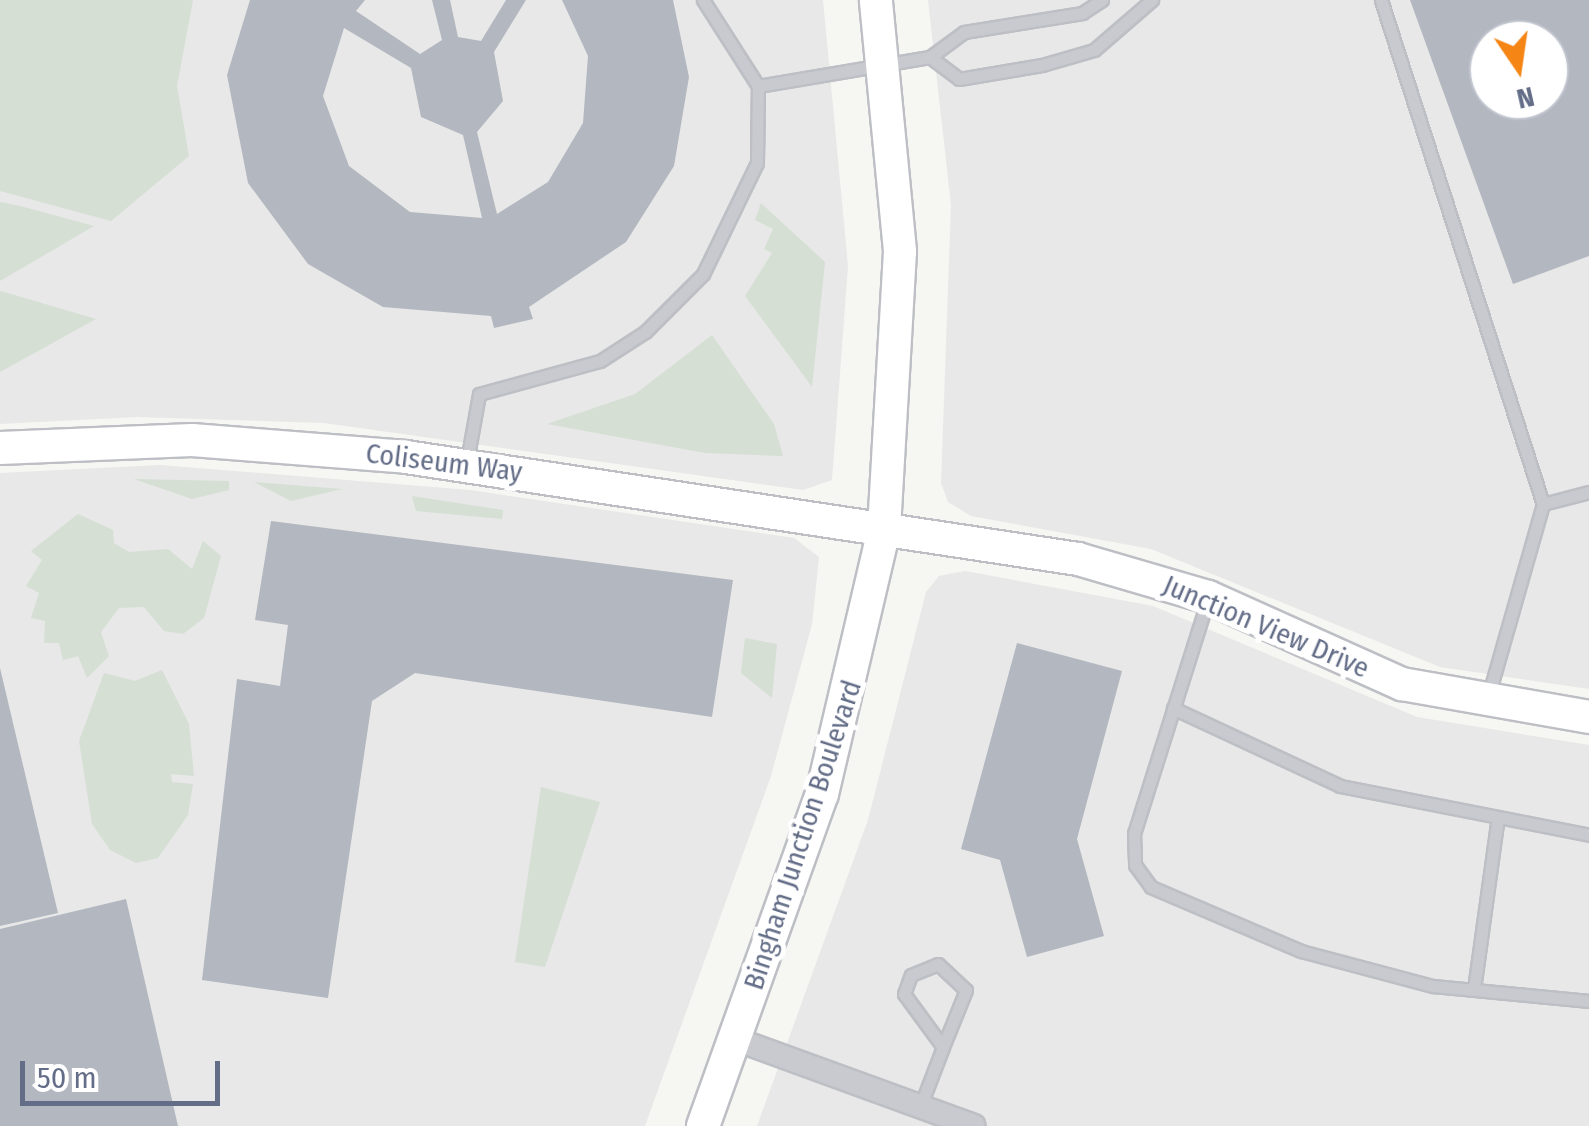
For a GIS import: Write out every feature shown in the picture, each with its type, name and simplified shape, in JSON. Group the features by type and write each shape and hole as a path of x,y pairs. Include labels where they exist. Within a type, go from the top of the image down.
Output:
{"street":[{"name":"Bingham Junction Boulevard","path":"703,1126 834,754 884,529 900,304 886,63 876,0"},
{"name":"Coliseum Way","path":"0,448 240,441 466,465 884,529"},
{"name":"Junction View Drive","path":"884,529 1078,559 1208,597 1364,671 1485,705 1589,718"},
{"path":"735,1039 974,1126"}],"lane":[{"path":"466,465 479,394 600,360 645,332 702,274 757,163 758,86 703,0"},
{"path":"758,86 930,57 964,32 1082,12 1102,0"},
{"path":"930,57 960,78 1042,66 1094,50 1152,0"},
{"path":"1381,0 1543,504 1485,705"},
{"path":"1543,504 1589,492"},
{"path":"1208,597 1134,833 1135,865 1151,887 1301,951 1474,989 1589,1000"},
{"path":"1173,708 1340,786 1496,823 1589,835"},
{"path":"1474,989 1496,823"},
{"path":"920,1106 966,990 948,966 928,964 906,984 906,1004 943,1047"}],"shaded area":[{"path":"0,0 823,0 848,266 832,480 803,490 324,423 138,417 0,424"},
{"path":"0,0 193,0 177,86 189,156 111,221 0,191"},
{"path":"928,0 1589,0 1589,689 1440,667 1151,549 971,516 948,502 941,483 951,205"},
{"path":"0,202 20,206 94,226 0,281"},
{"path":"761,203 825,262 812,387 745,296 772,253 764,249 773,229 755,220"},
{"path":"1,291 96,319 0,372"},
{"path":"712,335 774,424 783,456 705,453 547,424 635,394"},
{"path":"160,465 470,490 794,538 819,557 812,624 771,776 645,1126 0,1126 0,473"},
{"path":"134,479 229,481 229,490 192,499"},
{"path":"254,482 342,489 291,501"},
{"path":"412,496 503,510 502,519 416,511"},
{"path":"78,514 113,530 114,543 129,552 168,549 192,569 203,541 221,556 204,618 183,634 164,631 144,607 119,608 101,632 109,656 87,678 78,656 63,660 59,643 44,643 45,621 31,618 39,593 26,586 42,560 31,551"},
{"path":"965,571 1153,606 1417,717 1589,745 1589,1126 757,1126 868,820 926,592 939,576"},
{"path":"745,638 777,644 772,698 741,673"},
{"path":"162,670 189,724 194,776 171,774 172,782 193,784 188,815 158,858 136,863 110,850 92,824 79,741 104,673 135,681"},
{"path":"541,787 600,802 545,967 515,962"}],"building":[{"path":"250,0 365,0 356,11 420,54 442,40 432,0 450,0 458,37 481,41 506,0 526,0 494,52 503,101 477,132 497,214 548,182 583,123 588,56 562,0 673,0 689,77 674,166 626,242 529,307 533,319 494,328 491,316 383,307 308,264 248,183 227,75","holes":["344,28 411,68 421,117 463,135 482,218 410,212 349,166 323,96"]},
{"path":"1410,0 1589,0 1589,256 1513,284"},
{"path":"271,521 733,580 712,717 415,673 372,701 328,998 202,980 237,679 280,686 288,625 255,620"},
{"path":"1017,643 1122,671 1077,839 1104,936 1027,957 1000,860 961,849"},
{"path":"0,668 58,913 0,926"},
{"path":"126,899 178,1126 0,1126 0,929"}]}
